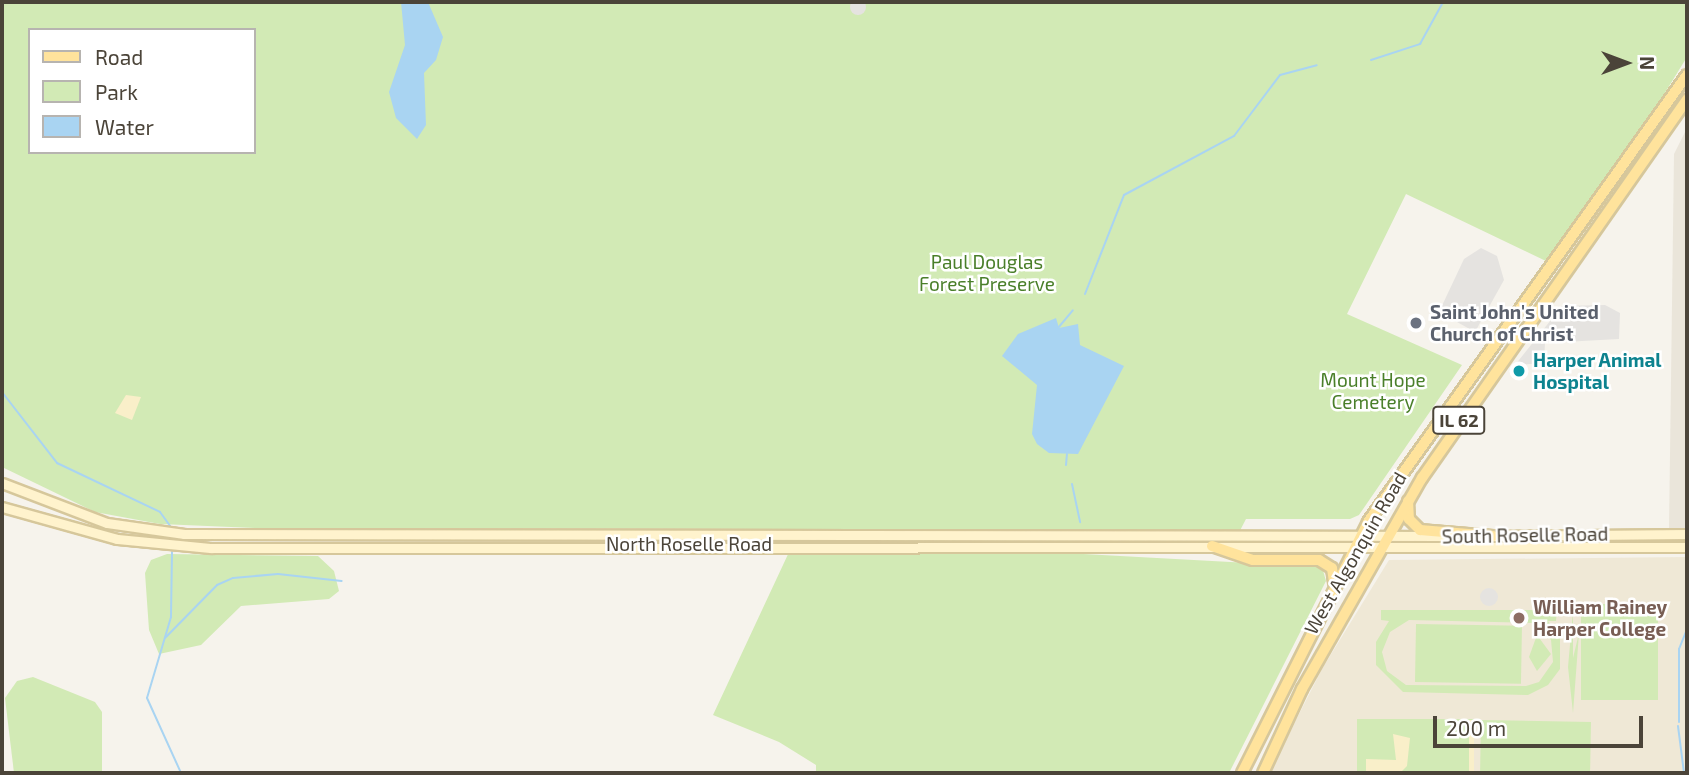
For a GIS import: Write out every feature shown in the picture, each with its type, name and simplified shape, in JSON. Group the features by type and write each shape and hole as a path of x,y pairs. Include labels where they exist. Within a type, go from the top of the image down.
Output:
{"main road":[{"name":"West Algonquin Road","path":"1242,773 1334,585 1430,428 1687,75"},
{"name":"West Algonquin Road","path":"1263,773 1408,500 1687,99"},
{"name":"North Roselle Road","path":"2,482 107,523 184,534 1363,535"},
{"path":"1408,500 1409,519 1420,530 1493,536"},
{"name":"North Roselle Road","path":"2,507 117,539 211,548 1212,546 1380,551"},
{"name":"South Roselle Road","path":"1363,535 1687,534"},
{"path":"1212,546 1252,560 1319,560 1332,568 1334,585"},
{"name":"South Roselle Road","path":"1380,551 1687,547"}],"shaded area":[{"path":"855,-1 861,-1 866,7 864,13 855,15 850,10 850,4"},
{"path":"1687,128 1687,530 1669,530 1674,154"},
{"path":"1481,248 1497,256 1504,280 1475,332 1439,312 1464,259"},
{"path":"1605,305 1620,313 1619,339 1545,343 1544,363 1515,365 1562,306"},
{"name":"William Rainey Harper College","path":"1687,557 1687,773 1269,773 1322,669 1389,560"},
{"path":"1489,588 1495,591 1498,597 1495,603 1489,606 1483,603 1480,597 1483,591"}],"green space":[{"name":"Paul Douglas Forest Preserve","path":"2,2 1687,2 1687,57 1616,172 1548,262 1406,194 1347,314 1462,365 1359,515 1350,519 1246,519 1232,546 828,545 827,529 255,528 160,524 95,512 2,467"},
{"path":"790,550 1065,553 1322,567 1326,581 1229,773 816,773 816,765 779,742 713,715"},
{"path":"167,554 318,556 334,571 339,591 329,599 241,606 201,645 159,654 149,630 145,573 151,560"},
{"path":"1581,604 1658,604 1658,700 1581,700"},
{"path":"1381,610 1557,610 1556,621 1548,621 1560,638 1560,669 1548,685 1528,695 1403,692 1376,665 1376,642 1389,621 1381,620","holes":["1409,620 1535,623 1551,640 1553,662 1539,682 1526,686 1406,685 1387,671 1382,652 1390,632"]},
{"path":"1573,611 1573,658 1579,633 1573,713 1568,667"},
{"path":"1416,624 1522,626 1521,684 1415,682"},
{"path":"1537,635 1551,654 1537,671 1529,657"},
{"path":"33,677 95,702 102,712 102,773 14,773 5,698 17,681"},
{"path":"1357,719 1474,719 1474,773 1357,773"},
{"path":"1481,720 1591,722 1590,773 1480,773"}],"sand":[{"path":"126,395 141,397 132,420 115,413"},
{"path":"1469,720 1474,720 1474,773 1469,773"},
{"path":"1393,734 1410,738 1407,766 1400,773 1366,773 1366,759 1396,760"}],"water":[{"path":"401,2 428,2 443,37 436,60 424,73 426,125 417,139 396,118 389,92 405,45"},
{"path":"1056,318 1059,328 1078,324 1080,345 1124,366 1078,454 1049,453 1037,444 1032,434 1037,385 1002,356 1018,334"}],"waterway":[{"path":"1371,60 1420,44 1443,2"},
{"path":"1085,294 1124,195 1234,136 1280,75 1317,65"},
{"path":"1058,328 1073,310"},
{"path":"2,392 57,463 160,512 170,526"},
{"path":"1066,465 1067,454"},
{"path":"1072,484 1080,522"},
{"path":"172,552 171,617 147,698 181,773"},
{"path":"165,638 217,585 233,578 278,574 342,581"},
{"path":"1679,722 1679,649 1687,629"},
{"path":"1678,726 1684,773"}],"place":[{"name":"Saint John's United Church of Christ","path":"1416,323"},
{"name":"Harper Animal Hospital","path":"1519,371"},
{"name":"William Rainey Harper College","path":"1519,618"}],"park label":[{"name":"Mount Hope Cemetery","path":"1373,391"}]}
